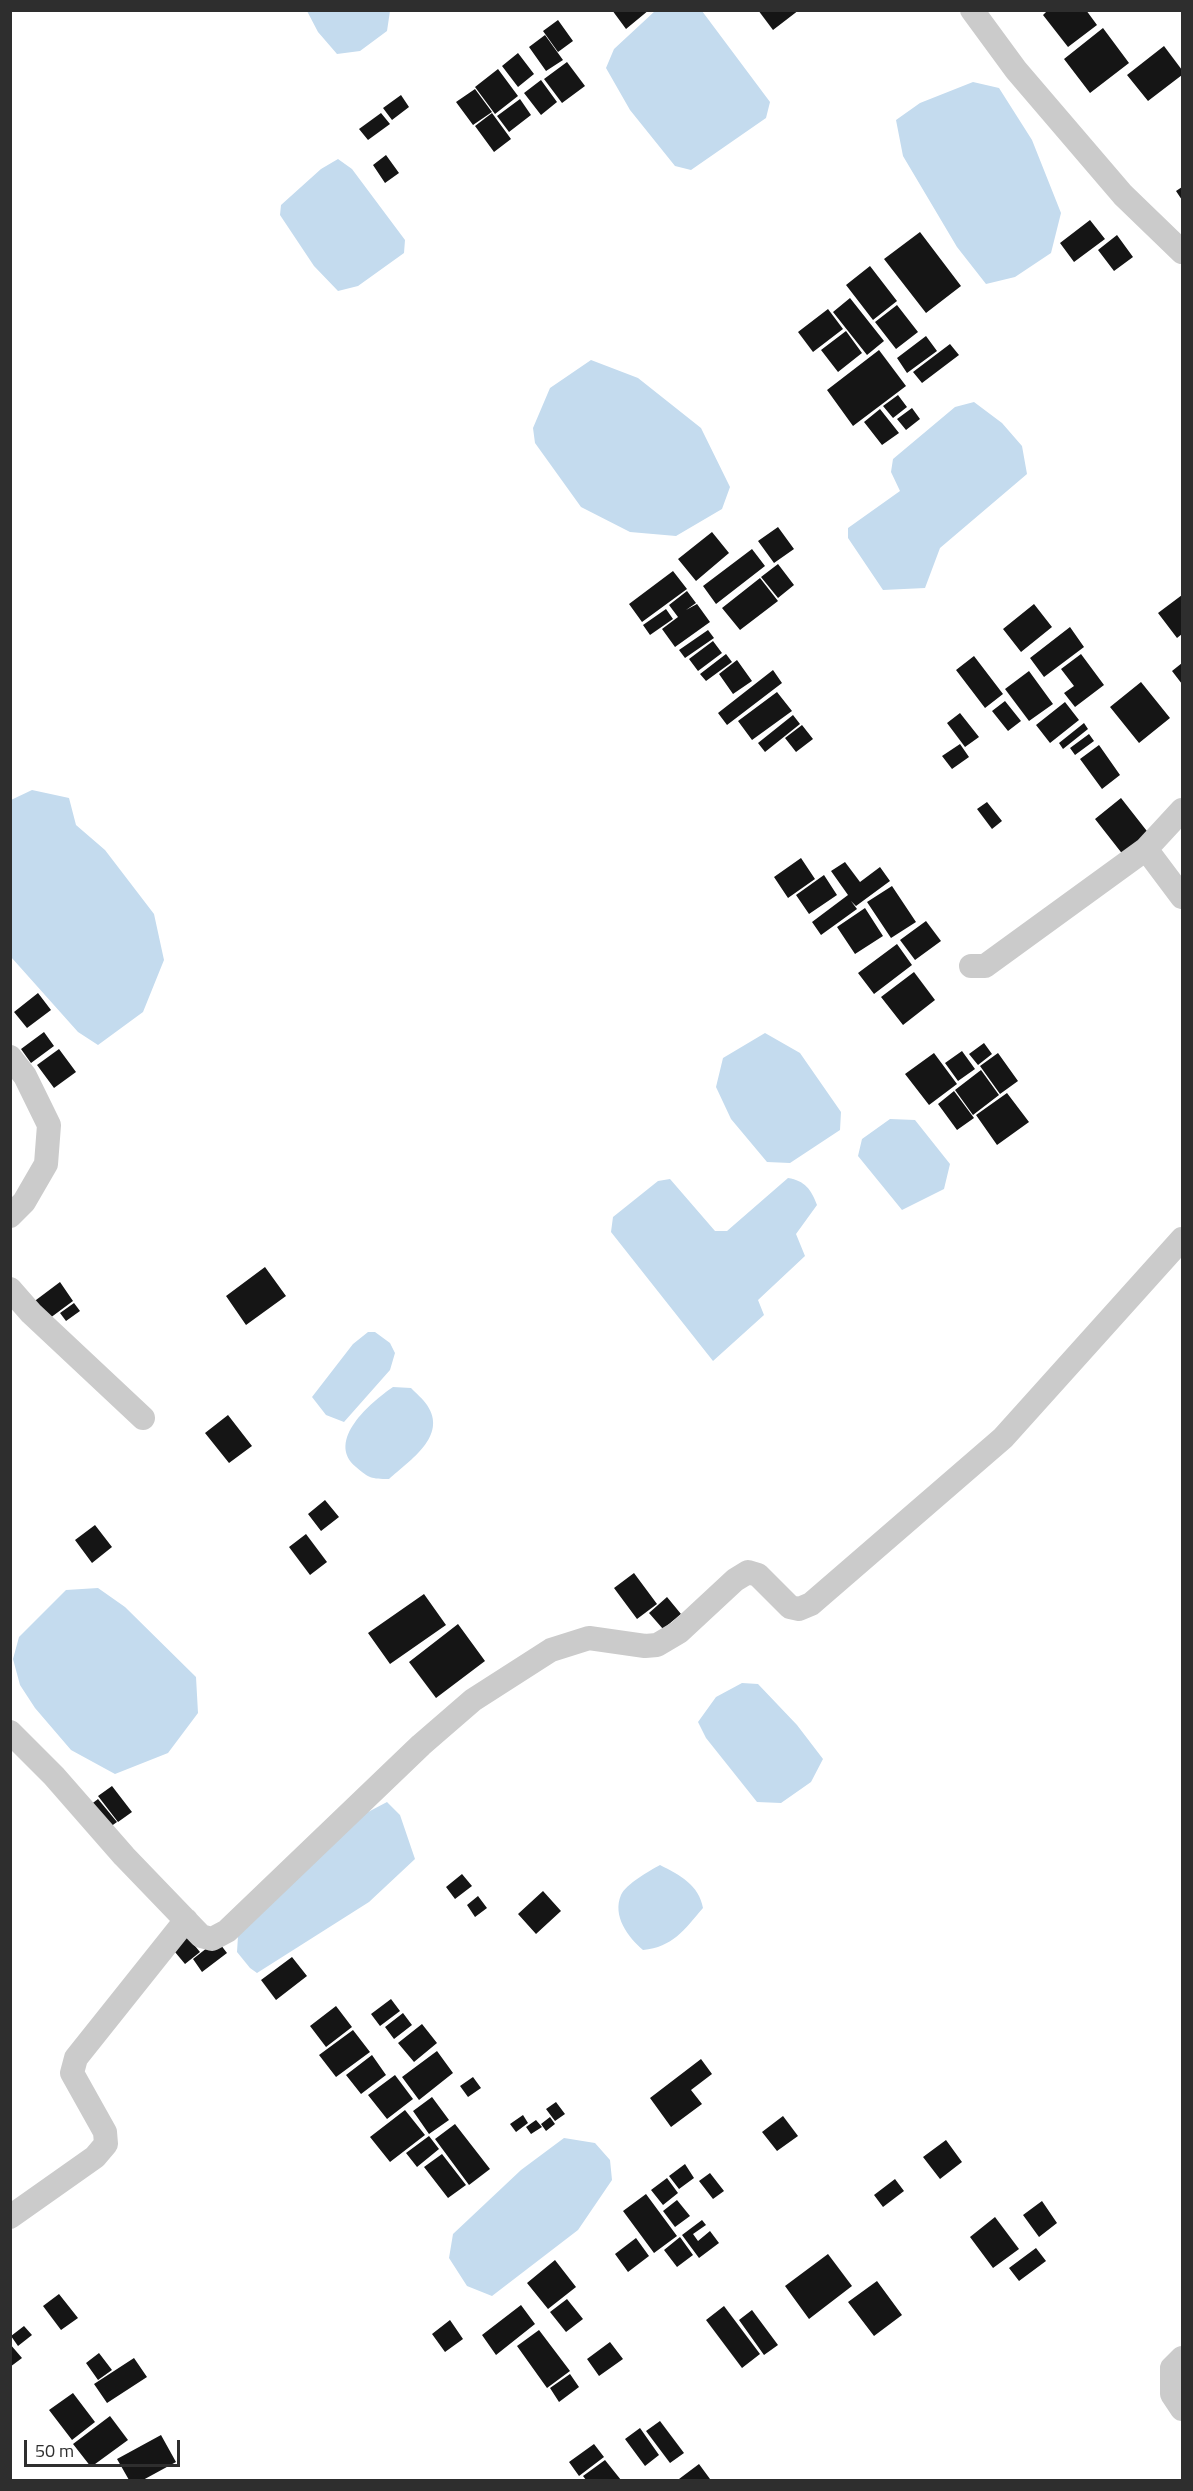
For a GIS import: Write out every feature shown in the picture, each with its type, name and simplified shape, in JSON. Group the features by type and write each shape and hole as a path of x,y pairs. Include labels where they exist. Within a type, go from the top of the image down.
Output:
{"street":[{"path":"972,10 1017,70 1123,195 1182,252"},
{"path":"971,966 985,966 1146,849 1182,810"},
{"path":"1146,849 1182,897"},
{"path":"10,1057 24,1076 49,1125 46,1164 24,1202 10,1216"},
{"path":"10,1732 54,1776 124,1856 186,1920 201,1935 212,1939 227,1931 421,1745 473,1701 551,1650 589,1638 645,1646 657,1645 679,1632 735,1580 748,1572 758,1575 790,1607 799,1609 811,1604 1003,1438 1182,1239"},
{"path":"10,1289 31,1313 142,1418"},
{"path":"10,2217 95,2157 106,2144 105,2132 72,2073 76,2058 186,1920"},
{"path":"1182,2358 1172,2368 1172,2394 1182,2409"}],"water":[{"path":"307,11 390,11 387,31 360,51 337,54 318,32"},
{"path":"655,11 702,11 770,102 766,118 691,170 675,166 630,110 606,68 614,49"},
{"path":"973,82 999,88 1032,140 1061,213 1051,253 1015,277 986,284 957,247 903,156 896,120 920,103"},
{"path":"338,159 352,169 405,240 404,253 358,286 338,291 314,266 280,215 281,205 321,169"},
{"path":"591,360 638,378 701,428 730,487 722,509 676,536 630,532 581,507 535,443 533,428 550,388"},
{"path":"974,402 1002,423 1022,446 1027,474 940,548 925,588 883,590 848,538 848,528 900,491 891,472 893,459 955,407"},
{"path":"32,790 69,798 76,825 105,850 154,914 164,960 143,1012 98,1045 78,1032 11,957 11,800"},
{"path":"765,1033 800,1053 841,1112 840,1130 790,1163 767,1162 731,1119 716,1087 723,1058"},
{"path":"890,1119 915,1120 950,1164 944,1189 902,1210 858,1156 862,1139"},
{"path":"788,1178 799,1181 807,1187 817,1205 796,1234 805,1256 758,1300 764,1315 713,1361 611,1232 613,1217 658,1181 670,1179 715,1231 727,1231"},
{"path":"368,1332 375,1332 390,1343 395,1353 390,1370 344,1422 326,1415 312,1397 353,1344"},
{"path":"393,1387 411,1388 419,1396 427,1405 432,1416 433,1427 424,1446 407,1464 389,1479 374,1478 367,1476 348,1457 346,1446 348,1434 363,1412"},
{"path":"98,1588 125,1607 196,1677 198,1713 168,1753 115,1774 71,1750 35,1708 20,1685 13,1659 19,1637 66,1590"},
{"path":"742,1683 758,1684 797,1725 823,1759 811,1782 781,1803 757,1802 706,1738 698,1722 716,1697"},
{"path":"387,1802 400,1815 415,1859 369,1902 257,1973 250,1968 237,1952 238,1936 351,1821"},
{"path":"660,1865 693,1887 703,1908 684,1930 670,1941 643,1950 623,1926 619,1903 621,1895 628,1887"},
{"path":"564,2138 595,2143 610,2160 612,2180 578,2230 492,2296 467,2286 449,2258 453,2234 521,2170"}],"building":[{"path":"612,10 649,10 626,29"},
{"path":"758,10 799,10 773,30"},
{"path":"1048,10 1086,10 1097,25 1068,47 1043,15"},
{"path":"558,20 573,41 558,52 543,31"},
{"path":"1103,28 1129,63 1090,93 1064,59"},
{"path":"545,35 563,60 546,71 529,47"},
{"path":"1164,46 1182,70 1182,75 1148,101 1127,75"},
{"path":"518,53 534,74 518,87 502,66"},
{"path":"567,62 585,86 562,103 544,79"},
{"path":"498,69 518,96 495,114 475,87"},
{"path":"541,80 557,102 541,115 524,93"},
{"path":"475,89 492,112 473,125 456,102"},
{"path":"401,95 409,107 392,120 383,108"},
{"path":"520,99 531,115 509,132 497,116"},
{"path":"381,113 390,124 368,140 359,129"},
{"path":"492,113 511,139 494,152 475,126"},
{"path":"386,155 399,173 385,183 373,165"},
{"path":"1182,187 1182,200 1176,191"},
{"path":"1090,220 1105,239 1074,262 1060,243"},
{"path":"920,232 961,286 926,313 884,259"},
{"path":"1117,235 1133,257 1114,271 1098,250"},
{"path":"870,266 897,301 873,320 846,285"},
{"path":"850,298 884,341 867,355 833,312"},
{"path":"897,305 918,332 896,349 875,322"},
{"path":"828,309 843,329 813,352 798,332"},
{"path":"846,331 862,353 838,372 821,350"},
{"path":"926,336 937,351 907,373 897,358"},
{"path":"950,344 959,355 922,383 913,372"},
{"path":"879,350 906,386 853,426 827,390"},
{"path":"898,395 907,407 893,418 883,406"},
{"path":"912,408 920,419 906,430 897,419"},
{"path":"880,409 899,433 882,445 864,422"},
{"path":"778,527 794,549 774,563 758,541"},
{"path":"712,532 729,553 696,581 678,559"},
{"path":"752,549 765,566 716,604 703,586"},
{"path":"778,564 794,585 778,598 761,577"},
{"path":"673,571 687,589 642,622 629,604"},
{"path":"760,578 778,601 740,630 722,608"},
{"path":"687,591 696,603 686,610 697,604 710,622 675,647 662,629 678,617 669,605"},
{"path":"1182,595 1182,634 1177,638 1158,613"},
{"path":"1034,604 1052,627 1021,652 1003,629"},
{"path":"666,609 673,619 650,635 643,625"},
{"path":"1070,627 1084,647 1044,677 1030,658"},
{"path":"708,630 714,638 685,658 679,650"},
{"path":"713,641 722,653 698,671 689,659"},
{"path":"726,654 732,662 706,681 700,674"},
{"path":"1081,654 1104,685 1075,707 1064,693 1074,686 1061,669"},
{"path":"974,656 1003,694 985,708 956,670"},
{"path":"737,660 752,681 733,694 719,674"},
{"path":"1182,663 1182,684 1172,671"},
{"path":"773,670 782,683 727,725 718,713"},
{"path":"1029,671 1053,704 1029,721 1005,689"},
{"path":"1141,682 1170,718 1139,743 1110,707"},
{"path":"777,692 792,711 752,740 738,721"},
{"path":"1005,701 1021,721 1008,731 992,711"},
{"path":"1065,702 1079,720 1050,743 1036,725"},
{"path":"960,713 979,737 965,747 947,723"},
{"path":"793,715 800,724 765,752 758,743"},
{"path":"1084,723 1088,729 1063,749 1059,743"},
{"path":"802,725 813,739 796,752 785,738"},
{"path":"1089,734 1094,741 1075,755 1070,748"},
{"path":"960,744 969,757 952,769 942,756"},
{"path":"1099,745 1120,775 1102,789 1080,759"},
{"path":"1121,798 1150,835 1124,856 1095,819"},
{"path":"987,802 1002,821 992,829 977,809"},
{"path":"801,858 815,879 788,898 774,877"},
{"path":"845,862 860,882 880,867 890,881 856,906 851,901 857,909 821,935 812,922 848,895 831,871"},
{"path":"824,875 837,895 809,914 796,895"},
{"path":"892,886 916,922 891,938 867,902"},
{"path":"865,908 883,936 855,954 837,927"},
{"path":"926,921 941,941 915,960 900,940"},
{"path":"897,944 912,965 874,994 858,973"},
{"path":"914,972 935,1000 903,1025 881,997"},
{"path":"38,993 51,1010 27,1028 14,1012"},
{"path":"44,1032 54,1046 31,1063 21,1049"},
{"path":"984,1043 992,1054 978,1065 969,1054"},
{"path":"59,1049 76,1072 54,1088 37,1065"},
{"path":"962,1051 975,1069 958,1081 945,1063"},
{"path":"934,1053 957,1084 929,1105 905,1074"},
{"path":"998,1053 1018,1081 1000,1094 980,1066"},
{"path":"981,1070 999,1095 973,1115 955,1090"},
{"path":"954,1091 974,1118 957,1130 938,1104"},
{"path":"1007,1093 1029,1122 997,1145 976,1115"},
{"path":"265,1267 286,1296 246,1325 226,1296"},
{"path":"60,1282 73,1301 46,1321 32,1303"},
{"path":"74,1303 80,1311 66,1321 60,1313"},
{"path":"228,1415 252,1446 229,1463 205,1433"},
{"path":"325,1500 339,1517 321,1531 308,1514"},
{"path":"95,1525 112,1547 92,1563 75,1540"},
{"path":"306,1534 327,1562 310,1575 289,1547"},
{"path":"634,1573 657,1604 637,1619 614,1588"},
{"path":"424,1594 446,1625 390,1664 368,1633"},
{"path":"667,1597 681,1614 663,1629 649,1613"},
{"path":"458,1624 485,1661 436,1698 409,1662"},
{"path":"112,1786 132,1812 118,1822 98,1796"},
{"path":"98,1799 117,1822 103,1832 85,1809"},
{"path":"462,1874 472,1886 455,1899 446,1887"},
{"path":"543,1891 561,1911 536,1934 518,1914"},
{"path":"478,1896 487,1908 475,1917 467,1905"},
{"path":"185,1934 200,1952 185,1964 170,1946"},
{"path":"217,1940 227,1953 202,1972 193,1959"},
{"path":"292,1957 307,1976 276,2000 261,1980"},
{"path":"391,1999 400,2011 380,2026 371,2014"},
{"path":"336,2006 352,2027 326,2047 310,2026"},
{"path":"403,2013 412,2025 394,2039 385,2027"},
{"path":"422,2024 437,2043 414,2062 398,2043"},
{"path":"353,2030 370,2052 336,2077 319,2055"},
{"path":"437,2051 453,2073 419,2100 402,2077"},
{"path":"372,2055 386,2075 361,2094 346,2075"},
{"path":"701,2059 712,2074 691,2090 702,2104 671,2127 650,2098"},
{"path":"395,2075 413,2099 387,2119 368,2095"},
{"path":"473,2077 481,2088 468,2097 460,2086"},
{"path":"432,2097 449,2120 429,2134 413,2111"},
{"path":"556,2102 565,2114 555,2121 546,2109"},
{"path":"405,2110 425,2135 390,2162 370,2137"},
{"path":"523,2115 528,2123 516,2132 510,2124"},
{"path":"783,2116 798,2136 777,2151 762,2132"},
{"path":"550,2117 555,2124 546,2131 541,2124"},
{"path":"536,2120 542,2127 531,2134 526,2127"},
{"path":"455,2124 490,2169 469,2185 435,2139"},
{"path":"429,2136 439,2149 417,2167 406,2153"},
{"path":"946,2140 962,2162 940,2179 923,2157"},
{"path":"442,2154 466,2185 448,2198 424,2167"},
{"path":"685,2164 694,2178 679,2189 669,2176"},
{"path":"710,2173 724,2191 713,2199 699,2181"},
{"path":"667,2178 678,2193 663,2205 651,2190"},
{"path":"895,2179 904,2191 883,2207 874,2195"},
{"path":"646,2194 677,2236 654,2253 623,2211"},
{"path":"677,2200 690,2216 675,2227 663,2211"},
{"path":"1042,2201 1057,2223 1039,2237 1023,2215"},
{"path":"995,2217 1019,2249 993,2268 970,2237"},
{"path":"702,2220 706,2225 693,2234 698,2241 710,2231 719,2243 699,2258 682,2235"},
{"path":"680,2237 693,2255 677,2267 664,2250"},
{"path":"636,2238 649,2256 628,2272 615,2254"},
{"path":"1036,2248 1046,2261 1019,2281 1009,2268"},
{"path":"828,2254 852,2286 809,2319 785,2286"},
{"path":"555,2260 576,2287 548,2309 527,2283"},
{"path":"877,2281 902,2315 874,2336 848,2302"},
{"path":"59,2294 78,2318 61,2330 43,2306"},
{"path":"567,2299 583,2319 566,2332 550,2312"},
{"path":"521,2305 535,2324 496,2355 482,2335"},
{"path":"724,2306 760,2354 742,2368 706,2320"},
{"path":"752,2310 778,2345 764,2355 739,2320"},
{"path":"450,2320 463,2339 445,2352 432,2334"},
{"path":"24,2326 32,2335 18,2346 11,2336"},
{"path":"539,2330 570,2371 547,2388 517,2346"},
{"path":"610,2342 623,2359 599,2376 587,2359"},
{"path":"10,2344 22,2358 10,2367"},
{"path":"99,2353 112,2370 98,2380 86,2363"},
{"path":"134,2358 147,2377 107,2403 94,2384"},
{"path":"570,2374 579,2387 559,2402 550,2388"},
{"path":"73,2393 95,2422 72,2440 49,2410"},
{"path":"110,2416 128,2440 91,2467 73,2444"},
{"path":"660,2421 684,2453 670,2463 646,2431"},
{"path":"640,2428 659,2455 645,2466 625,2439"},
{"path":"161,2435 176,2462 143,2480 129,2480 117,2459"},
{"path":"594,2444 604,2457 579,2476 569,2462"},
{"path":"605,2460 621,2480 586,2480 583,2476"},
{"path":"699,2464 710,2479 679,2479"}]}
